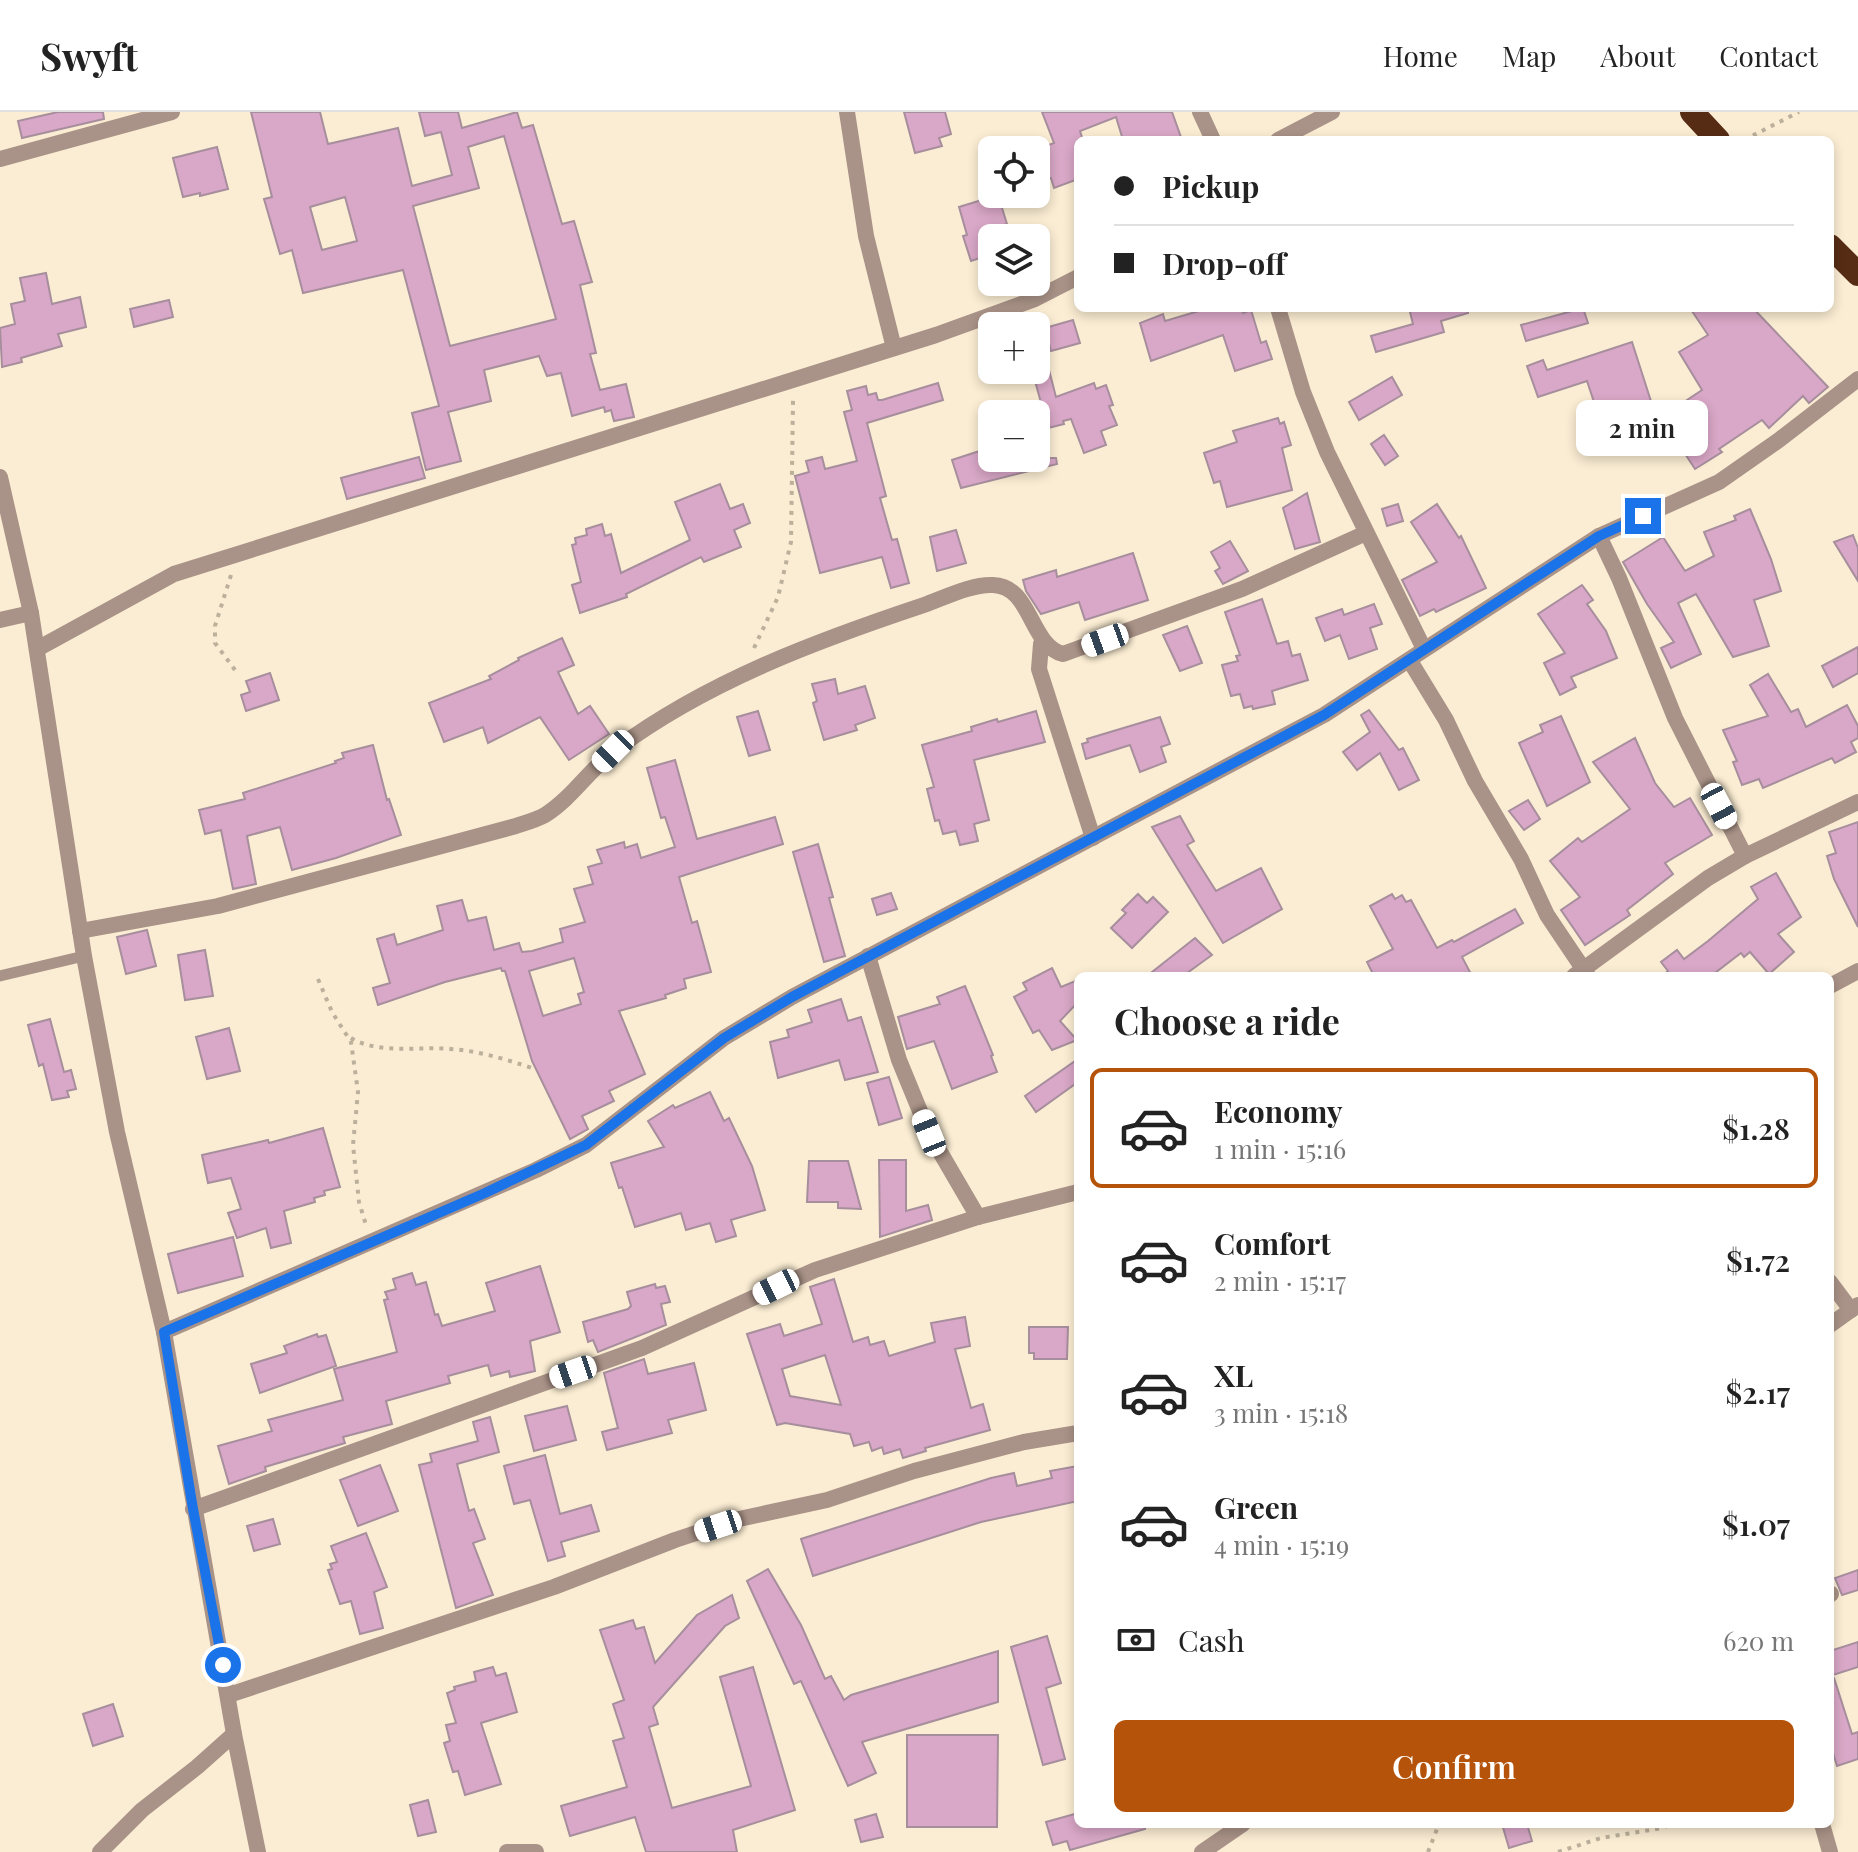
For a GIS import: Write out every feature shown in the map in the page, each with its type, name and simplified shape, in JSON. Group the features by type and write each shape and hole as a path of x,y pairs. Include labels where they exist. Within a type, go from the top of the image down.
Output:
{"highway":[{"path":"1692,112 1714,136"},
{"path":"1834,250 1858,274"}],"street":[{"path":"0,159 172,112"},
{"path":"847,112 866,236 894,348"},
{"path":"1200,112 1211,136"},
{"path":"1286,136 1332,112"},
{"path":"37,649 174,574 894,348 1035,299 1074,279"},
{"path":"1279,312 1303,392 1327,452 1424,649"},
{"path":"164,1332 371,1243 586,1145 724,1038 792,997 1324,715 1599,536 1719,482 1858,379"},
{"path":"0,477 31,613 84,956 117,1132 164,1332 193,1509 258,1852"},
{"path":"1093,838 1039,669 1041,644 1063,654 1077,650 1242,589 1366,533"},
{"path":"1599,536 1675,718 1745,856"},
{"path":"80,931 218,906 516,826 543,816 569,796 613,751 672,711 740,675 905,611 993,584 1007,588 1018,598 1047,648"},
{"path":"0,620 31,613"},
{"path":"1410,661 1446,720 1475,781 1521,859 1547,915 1581,972"},
{"path":"1585,972 1708,878 1745,856 1858,802"},
{"path":"868,956 899,1060 929,1133 978,1217"},
{"path":"1834,984 1858,971"},
{"path":"193,1509 642,1348 815,1270 978,1217 1074,1193"},
{"path":"1834,1286 1855,1308 1834,1322"},
{"path":"229,1695 554,1587 739,1519 827,1500 914,1471 1024,1442 1074,1434"},
{"path":"100,1852 142,1810 234,1734"},
{"path":"1202,1852 1237,1828"},
{"path":"1823,1828 1830,1852"},
{"path":"507,1852 536,1852"}],"lane":[{"path":"0,976 84,956"}],"path":[{"path":"1752,136 1799,112"},
{"path":"740,675 778,597 791,542 793,380"},
{"path":"238,554 215,626 215,643 238,674"},
{"path":"318,979 332,1012 349,1037 358,1092 353,1145 359,1202 371,1243"},
{"path":"349,1037 377,1048 463,1050 496,1056 532,1068"},
{"path":"1428,1852 1437,1828"},
{"path":"1558,1852 1601,1838 1663,1828"}],"building":[{"path":"58,112 103,112 104,119 22,138 18,121"},
{"path":"251,112 320,112 328,144 398,128 412,186 452,175 441,132 425,136 419,112 458,112 462,128 517,112 522,128 533,125 562,224 574,221 592,282 580,285 596,353 590,354 600,390 626,384 634,417 614,421 611,410 605,412 604,407 572,416 561,373 547,376 539,356 484,370 491,401 448,412 461,461 426,470 412,413 439,406 403,270 303,293 292,250 280,254 264,199 272,197","holes":["504,136 556,319 450,346 413,206 479,188 468,147","345,197 357,241 322,250 310,207"]},
{"path":"904,112 945,112 951,134 939,138 942,146 915,153"},
{"path":"1042,112 1172,112 1181,136 1122,136 1116,117 1080,131 1082,136 1074,136 1074,180 1054,188 1050,178 1050,145 1054,143"},
{"path":"217,147 228,189 183,197 173,158"},
{"path":"978,201 978,208 1002,208 1007,224 978,224 978,259 971,261 963,236 967,235 959,207"},
{"path":"46,273 52,304 80,297 86,327 58,334 62,346 2,367 0,328 15,324 11,304 25,301 20,278"},
{"path":"169,300 173,317 134,327 130,309"},
{"path":"1195,312 1252,312 1261,343 1266,341 1272,359 1235,371 1223,335 1151,361 1140,323 1163,314 1165,321"},
{"path":"1410,312 1468,312 1441,321 1444,332 1376,352 1371,336 1413,324"},
{"path":"1568,312 1584,312 1588,323 1526,341 1521,325"},
{"path":"1693,312 1757,312 1828,387 1809,403 1803,396 1769,428 1762,420 1695,469 1672,434 1620,452 1617,446 1631,437 1621,409 1599,417 1587,381 1538,397 1527,366 1543,360 1547,370 1632,342 1657,420 1702,390 1679,352 1708,335"},
{"path":"1073,320 1080,343 1051,351 1050,327"},
{"path":"1050,374 1056,397 1094,383 1096,389 1106,385 1113,405 1109,406 1117,425 1101,431 1106,445 1084,453 1071,419 1050,428 1050,400 1040,400 1036,384 1050,384"},
{"path":"1392,377 1402,395 1359,420 1349,402"},
{"path":"938,383 943,400 867,423 886,496 880,498 892,540 897,539 909,583 891,588 882,557 820,573 795,476 809,472 806,461 822,457 825,469 857,461 844,412 852,410 847,391 866,386 868,395 876,393 878,400 882,400"},
{"path":"1278,418 1280,424 1284,422 1291,445 1282,448 1292,490 1227,507 1220,481 1214,483 1204,453 1237,442 1233,431"},
{"path":"1384,435 1398,456 1385,465 1371,444"},
{"path":"978,452 978,472 1025,472 961,488 952,460"},
{"path":"419,457 425,478 347,499 341,478"},
{"path":"1050,458 1056,458 1057,464 1050,466"},
{"path":"720,484 730,509 743,504 750,523 734,530 741,547 704,562 701,557 626,594 627,597 580,613 572,585 581,582 572,545 576,544 575,538 587,535 586,529 602,524 605,536 611,534 621,573 690,540 675,502"},
{"path":"1307,493 1320,542 1295,549 1283,508"},
{"path":"1398,504 1403,521 1387,526 1382,509"},
{"path":"1437,504 1459,538 1461,536 1486,588 1436,612 1434,609 1420,616 1402,580 1437,562 1411,522"},
{"path":"1750,509 1781,591 1754,600 1769,646 1733,657 1696,594 1678,603 1701,654 1671,668 1661,648 1674,642 1623,562 1663,537 1685,571 1714,556 1704,532 1736,520 1734,516"},
{"path":"956,530 966,563 937,571 930,537"},
{"path":"1853,535 1858,548 1858,581 1834,542"},
{"path":"1230,541 1248,571 1223,584 1215,571 1220,568 1211,552"},
{"path":"1133,553 1148,600 1085,620 1079,602 1041,614 1026,591 1023,580 1056,570 1057,577"},
{"path":"1582,585 1593,600 1587,604 1606,631 1617,658 1571,677 1576,687 1560,695 1544,663 1565,653 1538,614"},
{"path":"1262,599 1277,644 1288,641 1292,656 1300,654 1308,680 1272,691 1275,704 1244,708 1240,694 1231,696 1222,665 1238,661 1236,656 1240,655 1225,612"},
{"path":"1374,604 1382,624 1370,628 1377,649 1349,659 1340,635 1325,641 1316,618 1342,609 1344,615"},
{"path":"1187,626 1202,663 1180,671 1163,635"},
{"path":"562,638 574,665 558,672 578,714 590,706 609,734 569,760 540,717 488,743 483,727 444,742 429,703 491,679 489,676 518,658"},
{"path":"1858,647 1858,673 1833,687 1822,666"},
{"path":"270,673 279,700 246,711 241,695 250,692 246,681"},
{"path":"1768,674 1791,712 1798,709 1806,727 1847,705 1858,726 1858,738 1851,742 1856,752 1835,763 1832,758 1763,788 1759,779 1742,785 1733,762 1737,761 1723,730 1768,716 1750,685"},
{"path":"835,679 838,694 865,686 875,718 855,725 857,730 824,740 813,703 817,701 812,684"},
{"path":"1369,710 1399,750 1403,748 1419,780 1399,790 1380,753 1357,770 1343,752 1370,732 1361,715"},
{"path":"758,711 770,750 749,756 737,717"},
{"path":"1036,711 1045,742 974,760 989,820 974,824 978,841 960,845 956,831 943,834 939,820 935,821 927,789 934,787 922,745 972,731 971,727 997,719 998,722"},
{"path":"1561,716 1590,782 1547,806 1519,743 1543,732 1540,725"},
{"path":"1160,717 1170,744 1161,747 1166,762 1140,772 1130,745 1086,759 1082,744 1088,742 1087,739"},
{"path":"1635,738 1655,783 1674,807 1690,798 1712,835 1665,863 1673,874 1627,910 1630,915 1585,945 1561,910 1580,897 1550,861 1578,838 1582,842 1630,809 1593,762"},
{"path":"373,745 387,800 401,835 292,870 280,827 247,836 256,884 233,889 221,830 205,834 199,810 245,799 243,793 336,763 344,758 342,753"},
{"path":"675,760 697,839 775,817 783,844 679,877 692,923 697,921 711,972 684,979 686,988 665,995 666,998 619,1011 645,1074 609,1091 614,1101 582,1116 588,1129 570,1139 532,1061 505,971 501,968 445,982 378,1005 373,988 390,983 377,939 394,934 397,945 443,930 437,906 462,900 468,921 486,917 494,950 519,943 522,952 532,951 563,942 560,929 585,922 574,889 593,884 588,867 602,863 597,850 624,842 625,848 637,844 641,858 675,847 665,817 661,818 647,768","holes":["574,958 584,992 578,994 581,1004 543,1016 529,971"]},
{"path":"1528,800 1540,819 1524,830 1509,811"},
{"path":"1180,816 1194,841 1187,845 1216,891 1261,868 1282,909 1223,943 1152,827"},
{"path":"1858,822 1858,927 1834,879 1827,856 1836,853 1829,832"},
{"path":"818,844 845,956 824,962 793,852"},
{"path":"1776,873 1801,917 1778,934 1794,952 1771,972 1767,972 1750,952 1744,957 1741,953 1716,972 1667,972 1661,962 1677,950 1684,959 1758,899 1751,887"},
{"path":"891,893 897,909 877,915 872,899"},
{"path":"1138,894 1147,903 1153,897 1168,912 1132,948 1111,928 1126,913 1122,910"},
{"path":"1392,894 1395,899 1402,895 1406,902 1411,900 1437,948 1515,909 1523,923 1462,957 1470,972 1372,972 1367,962 1393,949 1370,906"},
{"path":"147,930 156,966 126,974 117,937"},
{"path":"1195,938 1212,955 1189,972 1152,972"},
{"path":"205,950 213,996 185,1000 178,955"},
{"path":"1052,968 1061,987 1074,982 1074,1006 1060,1021 1074,1037 1074,1041 1052,1050 1039,1030 1033,1033 1014,997 1027,990 1023,983"},
{"path":"965,986 997,1072 952,1089 934,1041 907,1049 898,1017 940,1004 937,997"},
{"path":"841,999 848,1021 861,1017 878,1072 845,1080 839,1060 778,1078 770,1042 789,1037 787,1030 812,1022 808,1010"},
{"path":"50,1019 64,1072 71,1070 76,1089 67,1091 69,1097 52,1100 43,1064 39,1066 28,1025"},
{"path":"229,1028 240,1071 207,1079 196,1037"},
{"path":"1074,1062 1074,1085 1036,1112 1025,1096"},
{"path":"889,1077 902,1118 879,1125 867,1083"},
{"path":"710,1092 724,1121 729,1118 752,1166 765,1210 731,1220 736,1236 716,1242 710,1223 686,1230 681,1213 635,1227 611,1163 664,1147 648,1121 673,1105 675,1108"},
{"path":"323,1128 340,1187 324,1191 325,1195 314,1198 315,1202 284,1211 291,1243 271,1248 266,1228 237,1238 228,1213 241,1209 231,1178 208,1183 202,1155 268,1140 269,1143"},
{"path":"879,1160 906,1160 906,1211 928,1205 932,1220 880,1237"},
{"path":"809,1161 848,1161 861,1209 838,1208 838,1202 807,1202"},
{"path":"233,1237 243,1276 178,1293 168,1254"},
{"path":"540,1266 560,1332 530,1341 535,1371 510,1377 509,1371 491,1376 488,1365 448,1376 450,1383 386,1401 392,1424 343,1437 345,1443 265,1467 266,1471 229,1484 218,1446 272,1431 268,1420 343,1400 334,1369 397,1352 384,1300 388,1299 385,1292 396,1289 393,1279 412,1273 416,1285 426,1282 435,1315 438,1314 442,1326 495,1311 486,1283"},
{"path":"834,1279 853,1342 868,1337 870,1345 884,1341 889,1356 935,1342 931,1323 965,1317 970,1346 955,1349 971,1408 983,1404 990,1430 925,1448 926,1451 903,1458 900,1449 884,1454 882,1447 872,1451 869,1442 854,1446 850,1434 785,1423 777,1425 747,1334 780,1324 784,1336 822,1324 810,1287","holes":["825,1355 841,1405 790,1396 782,1369"]},
{"path":"655,1284 656,1288 665,1286 670,1302 661,1304 666,1325 598,1352 593,1340 588,1342 583,1322 628,1309 631,1306 627,1292"},
{"path":"1029,1327 1068,1327 1067,1359 1034,1359 1034,1353 1029,1353"},
{"path":"317,1334 318,1337 326,1335 336,1366 260,1393 251,1364 287,1353 284,1346"},
{"path":"644,1359 648,1374 694,1363 706,1410 668,1420 672,1433 607,1450 602,1432 618,1428 604,1373"},
{"path":"567,1406 576,1440 534,1451 525,1416"},
{"path":"490,1417 499,1452 457,1464 469,1511 474,1509 485,1539 473,1543 493,1595 456,1608 419,1465 432,1462 430,1454 478,1441 473,1422"},
{"path":"545,1455 560,1514 591,1505 599,1531 561,1542 565,1556 548,1561 530,1500 514,1504 504,1466"},
{"path":"380,1465 398,1511 358,1526 340,1480"},
{"path":"1074,1467 1074,1502 981,1522 813,1576 801,1539 991,1478 1014,1473 1017,1486 1052,1478 1050,1471"},
{"path":"273,1519 280,1544 254,1551 247,1526"},
{"path":"366,1533 387,1587 374,1592 383,1628 360,1634 351,1601 340,1604 328,1570 332,1569 330,1564 337,1562 331,1546"},
{"path":"768,1569 801,1625 825,1679 831,1676 844,1700 851,1695 998,1651 998,1702 862,1742 876,1773 848,1786 801,1681 794,1684 747,1581"},
{"path":"1858,1570 1858,1590 1842,1595 1835,1578"},
{"path":"732,1595 739,1618 725,1626 653,1707 658,1724 649,1727 672,1808 751,1786 720,1677 753,1667 795,1810 733,1830 737,1852 646,1852 635,1817 570,1836 561,1806 627,1787 613,1741 624,1738 613,1704 624,1700 600,1630 633,1620 636,1629 644,1627 655,1663 697,1615"},
{"path":"1047,1636 1061,1683 1046,1688 1065,1759 1043,1765 1011,1647"},
{"path":"1858,1642 1858,1667 1834,1675 1834,1650"},
{"path":"493,1667 496,1676 506,1673 517,1712 481,1723 501,1784 465,1795 458,1771 453,1772 444,1743 450,1741 446,1725 456,1723 447,1693 455,1690 454,1687 476,1681 474,1672"},
{"path":"1834,1678 1852,1734 1858,1732 1858,1759 1837,1766 1834,1756"},
{"path":"113,1704 123,1736 93,1746 83,1714"},
{"path":"907,1735 998,1735 997,1827 907,1827"},
{"path":"428,1800 436,1832 418,1836 410,1805"},
{"path":"876,1814 883,1837 861,1842 855,1820"},
{"path":"1074,1814 1074,1828 1145,1829 1070,1850 1067,1841 1053,1845 1046,1822"},
{"path":"1503,1828 1528,1828 1532,1841 1509,1848"}],"route":[{"path":"223,1665 164,1332 485,1193 586,1145 724,1038 792,997 1324,715 1599,536 1643,516"}]}
